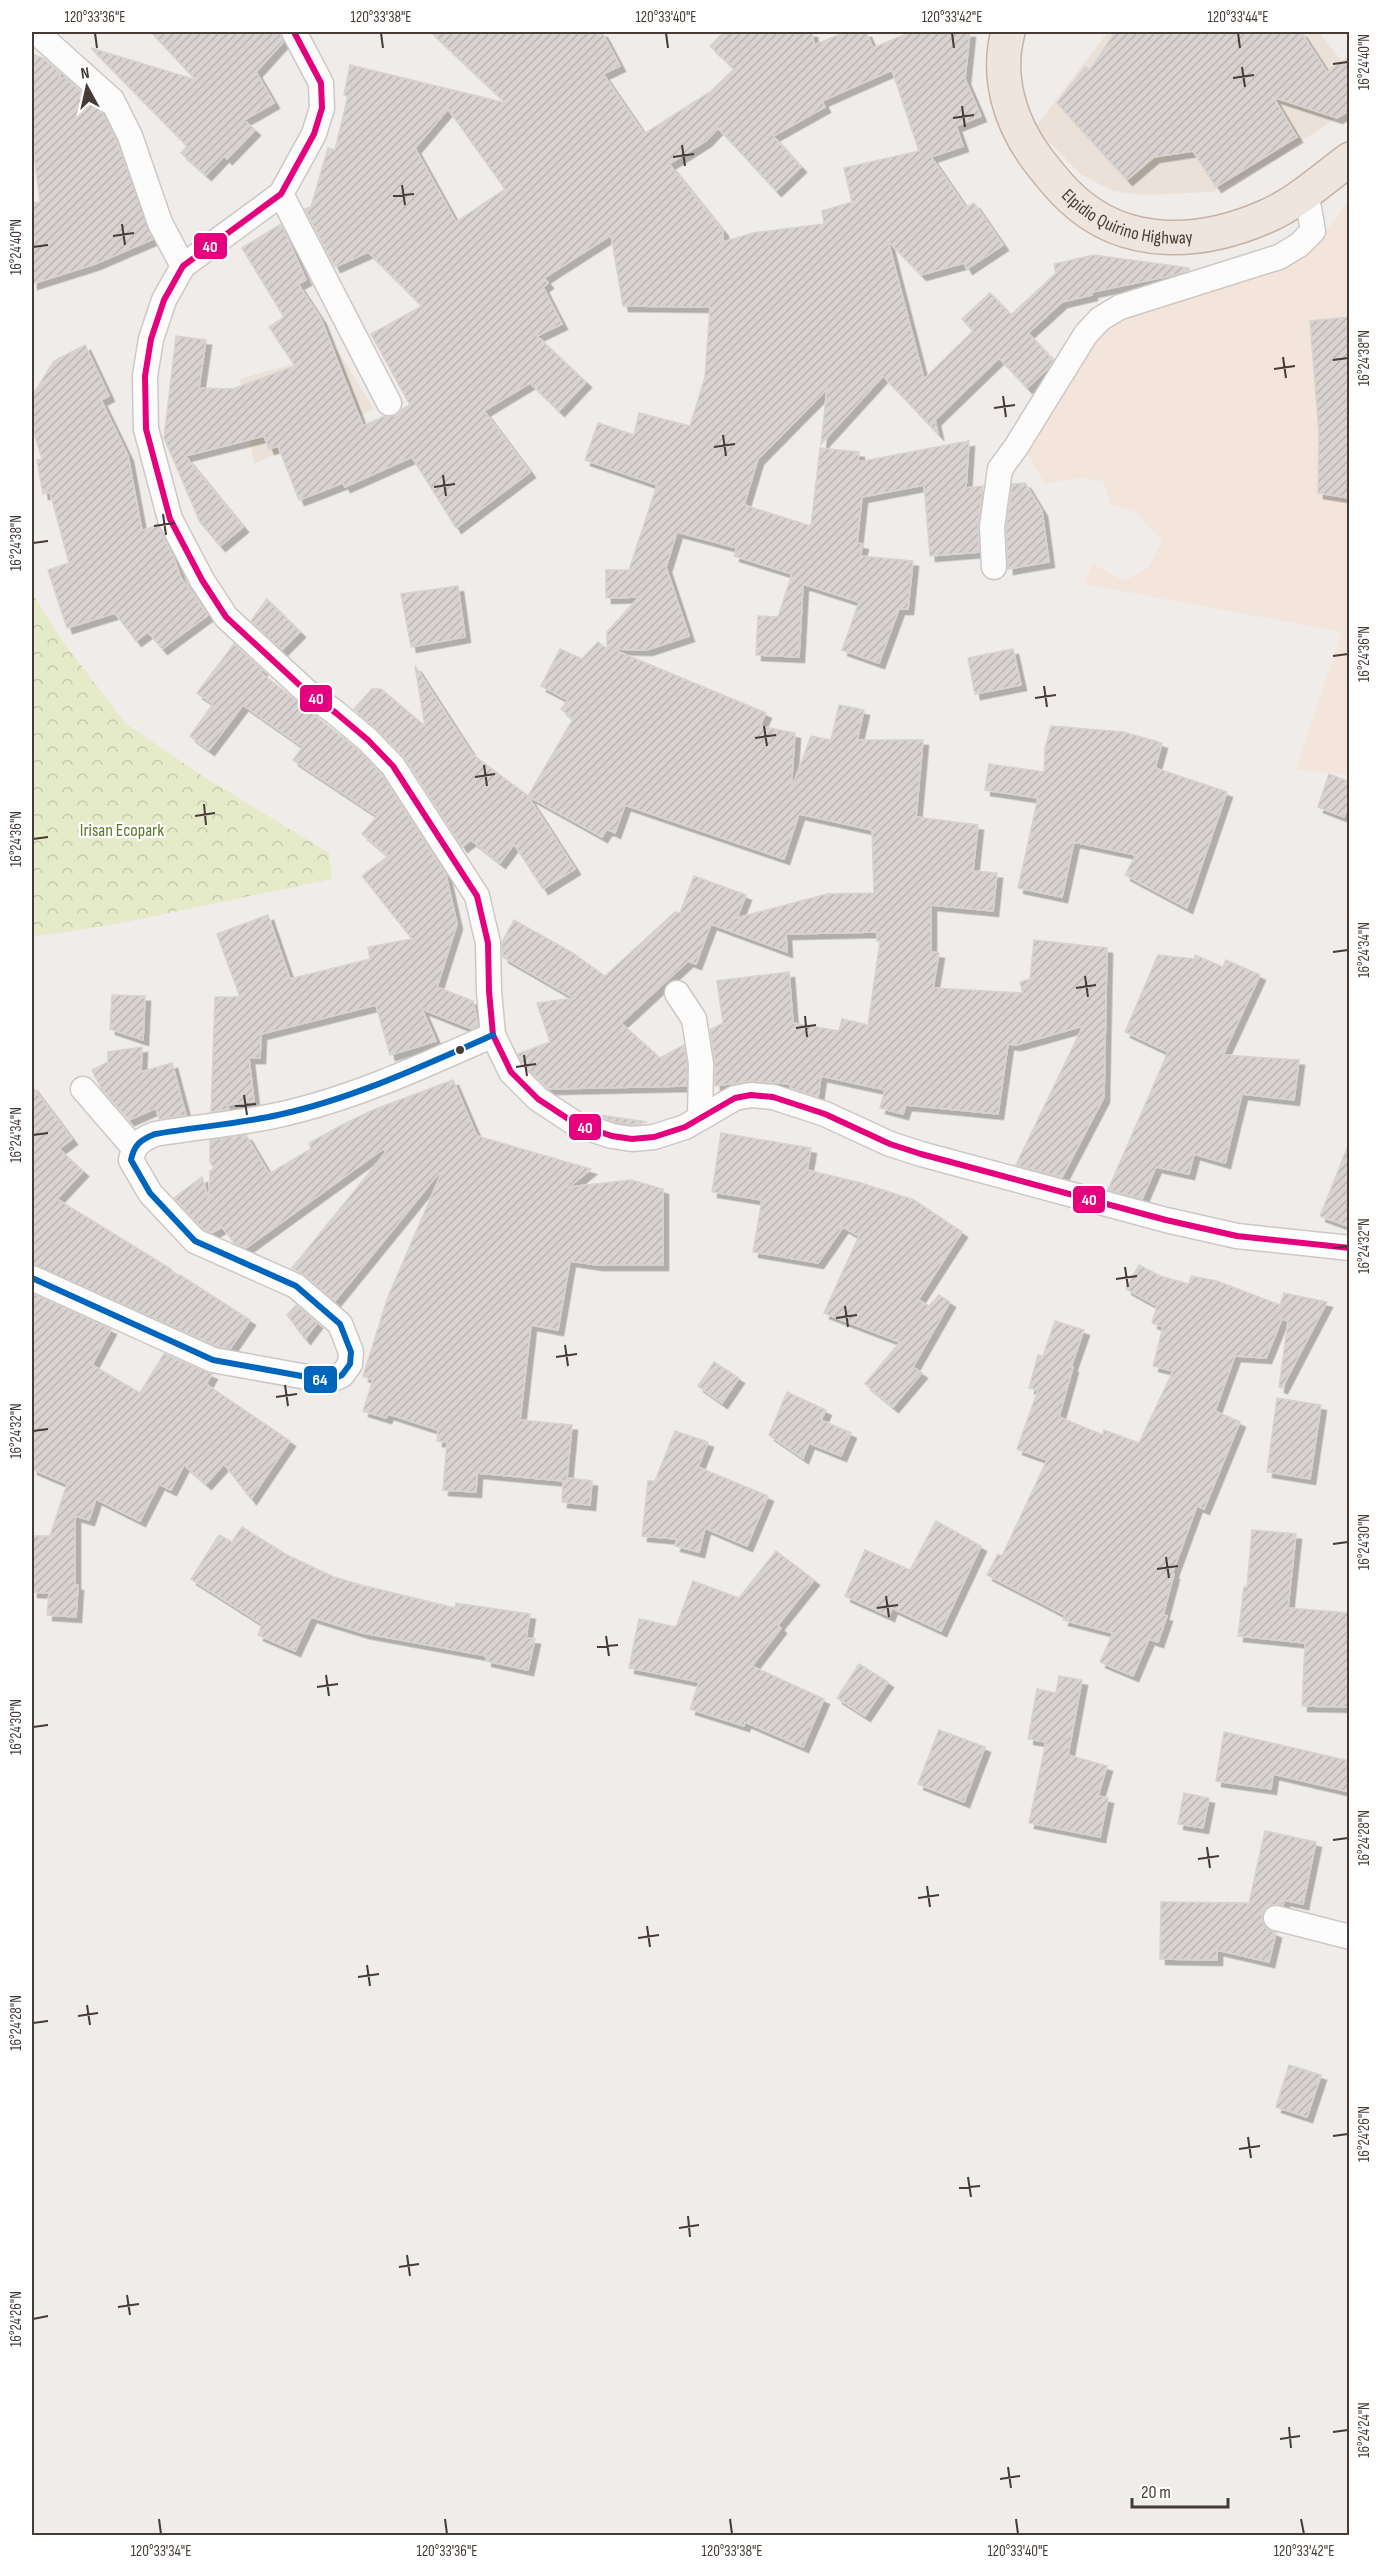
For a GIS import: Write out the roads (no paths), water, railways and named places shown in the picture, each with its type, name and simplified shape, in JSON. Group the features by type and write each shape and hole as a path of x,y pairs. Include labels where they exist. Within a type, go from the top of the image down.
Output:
{"highway":[{"name":"Elpidio Quirino Highway","path":"1008,32 1002,53 1006,91 1014,122 1028,147 1070,197 1106,223 1141,236 1185,239 1227,230 1268,216 1350,159"}],"street":[{"path":"36,32 112,100 130,135 160,224 183,266"},
{"path":"294,32 321,83 322,108 314,134 281,194 183,266 161,309 151,339 145,376 146,429 170,519 202,580 226,617 264,655 336,713 393,766 477,896 488,943 493,1035 511,1072 538,1099 576,1124 612,1136 632,1139 654,1137 685,1127 735,1098 751,1095 773,1097 825,1114 890,1144 921,1154 1155,1217 1237,1236 1350,1248"},
{"path":"994,567 992,527 1000,469 1022,438 1086,334 1100,319 1120,308 1279,257 1299,245 1313,231 1306,191"},
{"path":"281,194 389,403"},
{"path":"677,993 694,1019 701,1064 700,1118"},
{"path":"32,1278 213,1360 329,1381 342,1375 350,1364 351,1352 340,1324 296,1286 195,1241 150,1193 131,1160 134,1148 144,1139 155,1134 277,1115 322,1104 405,1073 493,1035"},
{"path":"83,1089 134,1148"},
{"path":"1276,1918 1350,1937"}],"park label":[{"name":"Irisan Ecopark","path":"122,830"}]}
